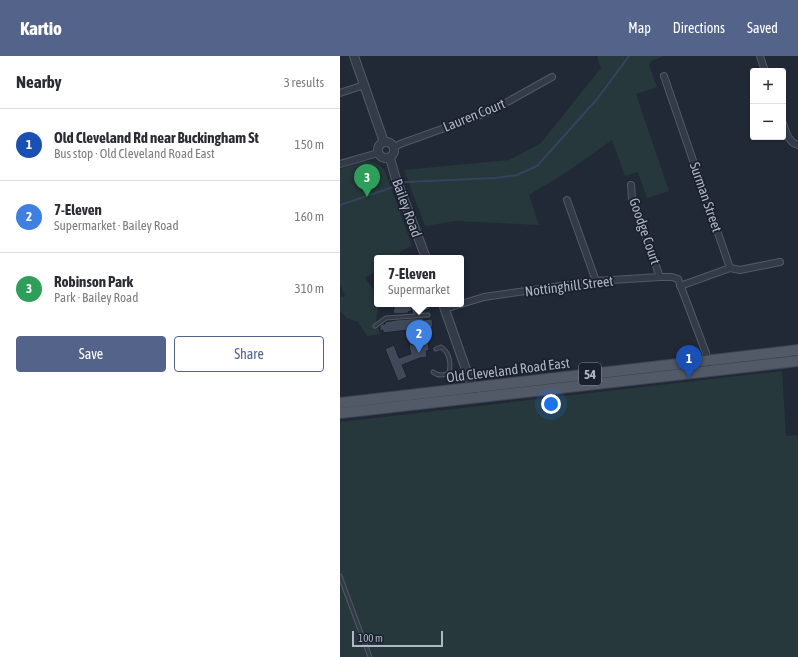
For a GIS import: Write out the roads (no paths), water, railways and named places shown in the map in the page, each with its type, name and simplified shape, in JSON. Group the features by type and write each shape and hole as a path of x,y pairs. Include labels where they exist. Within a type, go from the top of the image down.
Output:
{"main road":[{"name":"Old Cleveland Road East","path":"340,413 474,393 798,350"},
{"name":"Old Cleveland Road East","path":"340,403 474,393 709,371 798,361"}],"street":[{"path":"354,56 384,142"},
{"path":"760,56 764,68"},
{"name":"Surman Street","path":"664,76 730,268"},
{"name":"Lauren Court","path":"394,148 400,144 489,112 552,77"},
{"path":"340,93 364,85"},
{"path":"786,131 793,144 798,145"},
{"path":"384,142 390,144 394,148 394,152 390,158 387,159 382,158 378,152 378,147 384,142"},
{"path":"340,164 378,152"},
{"name":"Bailey Road","path":"390,158 395,176 425,255"},
{"name":"Goodge Court","path":"631,185 632,198 660,277"},
{"path":"566,200 596,281"},
{"path":"709,371 706,353 680,286 730,268 740,270 780,262"},
{"name":"Nottinghill Street","path":"464,303 484,296 596,281 672,277 678,279 680,286"},
{"path":"444,307 474,393"}],"lane":[{"path":"414,307 417,315"},
{"path":"375,326 386,318 428,315"},
{"path":"433,372 437,375 444,375 449,373 450,366 449,356 446,350 441,347 436,349"},
{"path":"340,576 370,657"}],"waterway":[{"path":"400,184 406,182 495,178 517,175 537,166 598,98 629,56"},
{"path":"340,205 396,186"}],"place":[{"name":"Robinson Park","path":"367,197"},
{"name":"7-Eleven","path":"419,353"},
{"name":"Old Cleveland Rd near Buckingham St","path":"689,378"}]}
